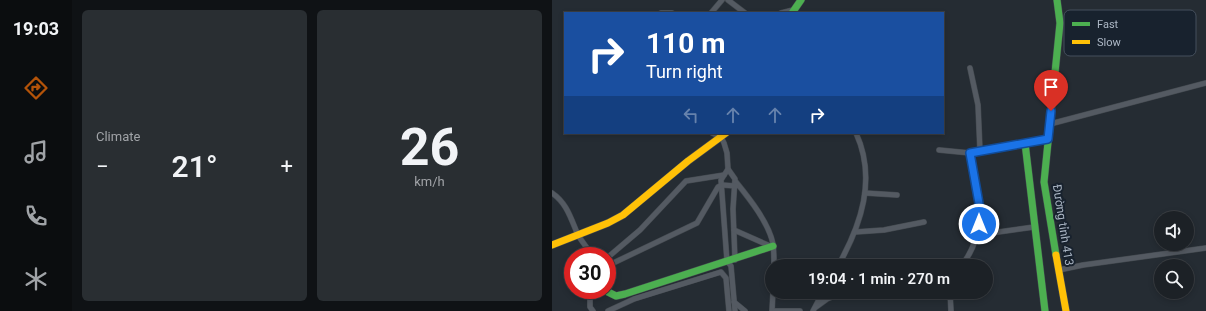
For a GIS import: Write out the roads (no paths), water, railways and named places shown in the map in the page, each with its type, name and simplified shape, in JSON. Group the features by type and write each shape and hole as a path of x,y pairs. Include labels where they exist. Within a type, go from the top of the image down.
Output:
{"street":[{"path":"712,12 722,0"},
{"path":"728,0 744,12"},
{"path":"792,12 801,0"},
{"name":"Đường tỉnh 413","path":"1057,0 1060,23 1052,85 1050,124 1044,182 1066,311"},
{"path":"970,68 978,105 980,151"},
{"path":"1050,124 1206,83"},
{"path":"842,259 855,232 864,206 865,157 856,134"},
{"path":"552,245 578,236 623,215 688,161 723,135 726,147 728,169 736,184 753,204 772,246 773,259"},
{"path":"938,150 970,153 1048,139"},
{"path":"1025,143 1045,311"},
{"path":"966,259 970,254 977,235 980,209 970,153"},
{"path":"728,169 724,175 722,185 734,311"},
{"path":"616,250 640,230 686,181 724,175"},
{"path":"616,262 697,223 701,219 714,190 722,185 736,184"},
{"path":"735,259 733,202 736,184"},
{"path":"552,193 559,198 566,207 578,236 586,247"},
{"path":"865,193 897,195"},
{"path":"855,232 890,229 924,222"},
{"path":"977,235 1034,228"},
{"path":"734,230 772,246"},
{"path":"616,296 729,264 735,259 772,246"},
{"path":"1059,270 1084,265 1206,248"},
{"path":"608,311 634,299 721,272 726,278 729,311"},
{"path":"590,299 590,307 593,311"},
{"path":"773,299 774,311 800,311"},
{"path":"814,309 819,299"},
{"path":"814,309 827,299"},
{"path":"950,299 951,311"},
{"path":"734,302 745,311"}]}
